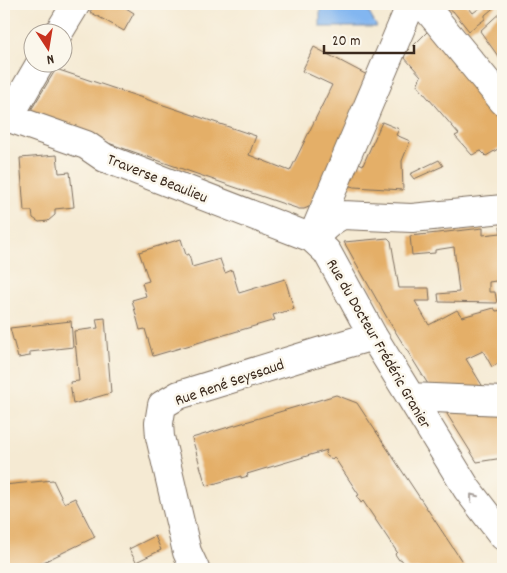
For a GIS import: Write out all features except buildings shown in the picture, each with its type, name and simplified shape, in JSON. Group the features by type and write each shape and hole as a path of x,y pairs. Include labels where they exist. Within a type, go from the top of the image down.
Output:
{"street":[{"path":"65,22 76,4"},
{"path":"312,238 412,4"},
{"path":"423,4 503,101"},
{"path":"6,116 35,72"},
{"name":"Traverse Beaulieu","path":"6,116 86,145 105,158 312,238"},
{"path":"312,238 342,215 412,218 503,209"},
{"name":"Rue du Docteur Frédéric Granier","path":"312,238 327,252 373,336 467,489 503,536"},
{"name":"Rue René Seyssaud","path":"195,569 187,552 160,437 159,423 162,405 179,395 373,336"},
{"path":"410,396 503,401"}],"water":[{"path":"320,4 364,4 377,27 320,27"}]}
